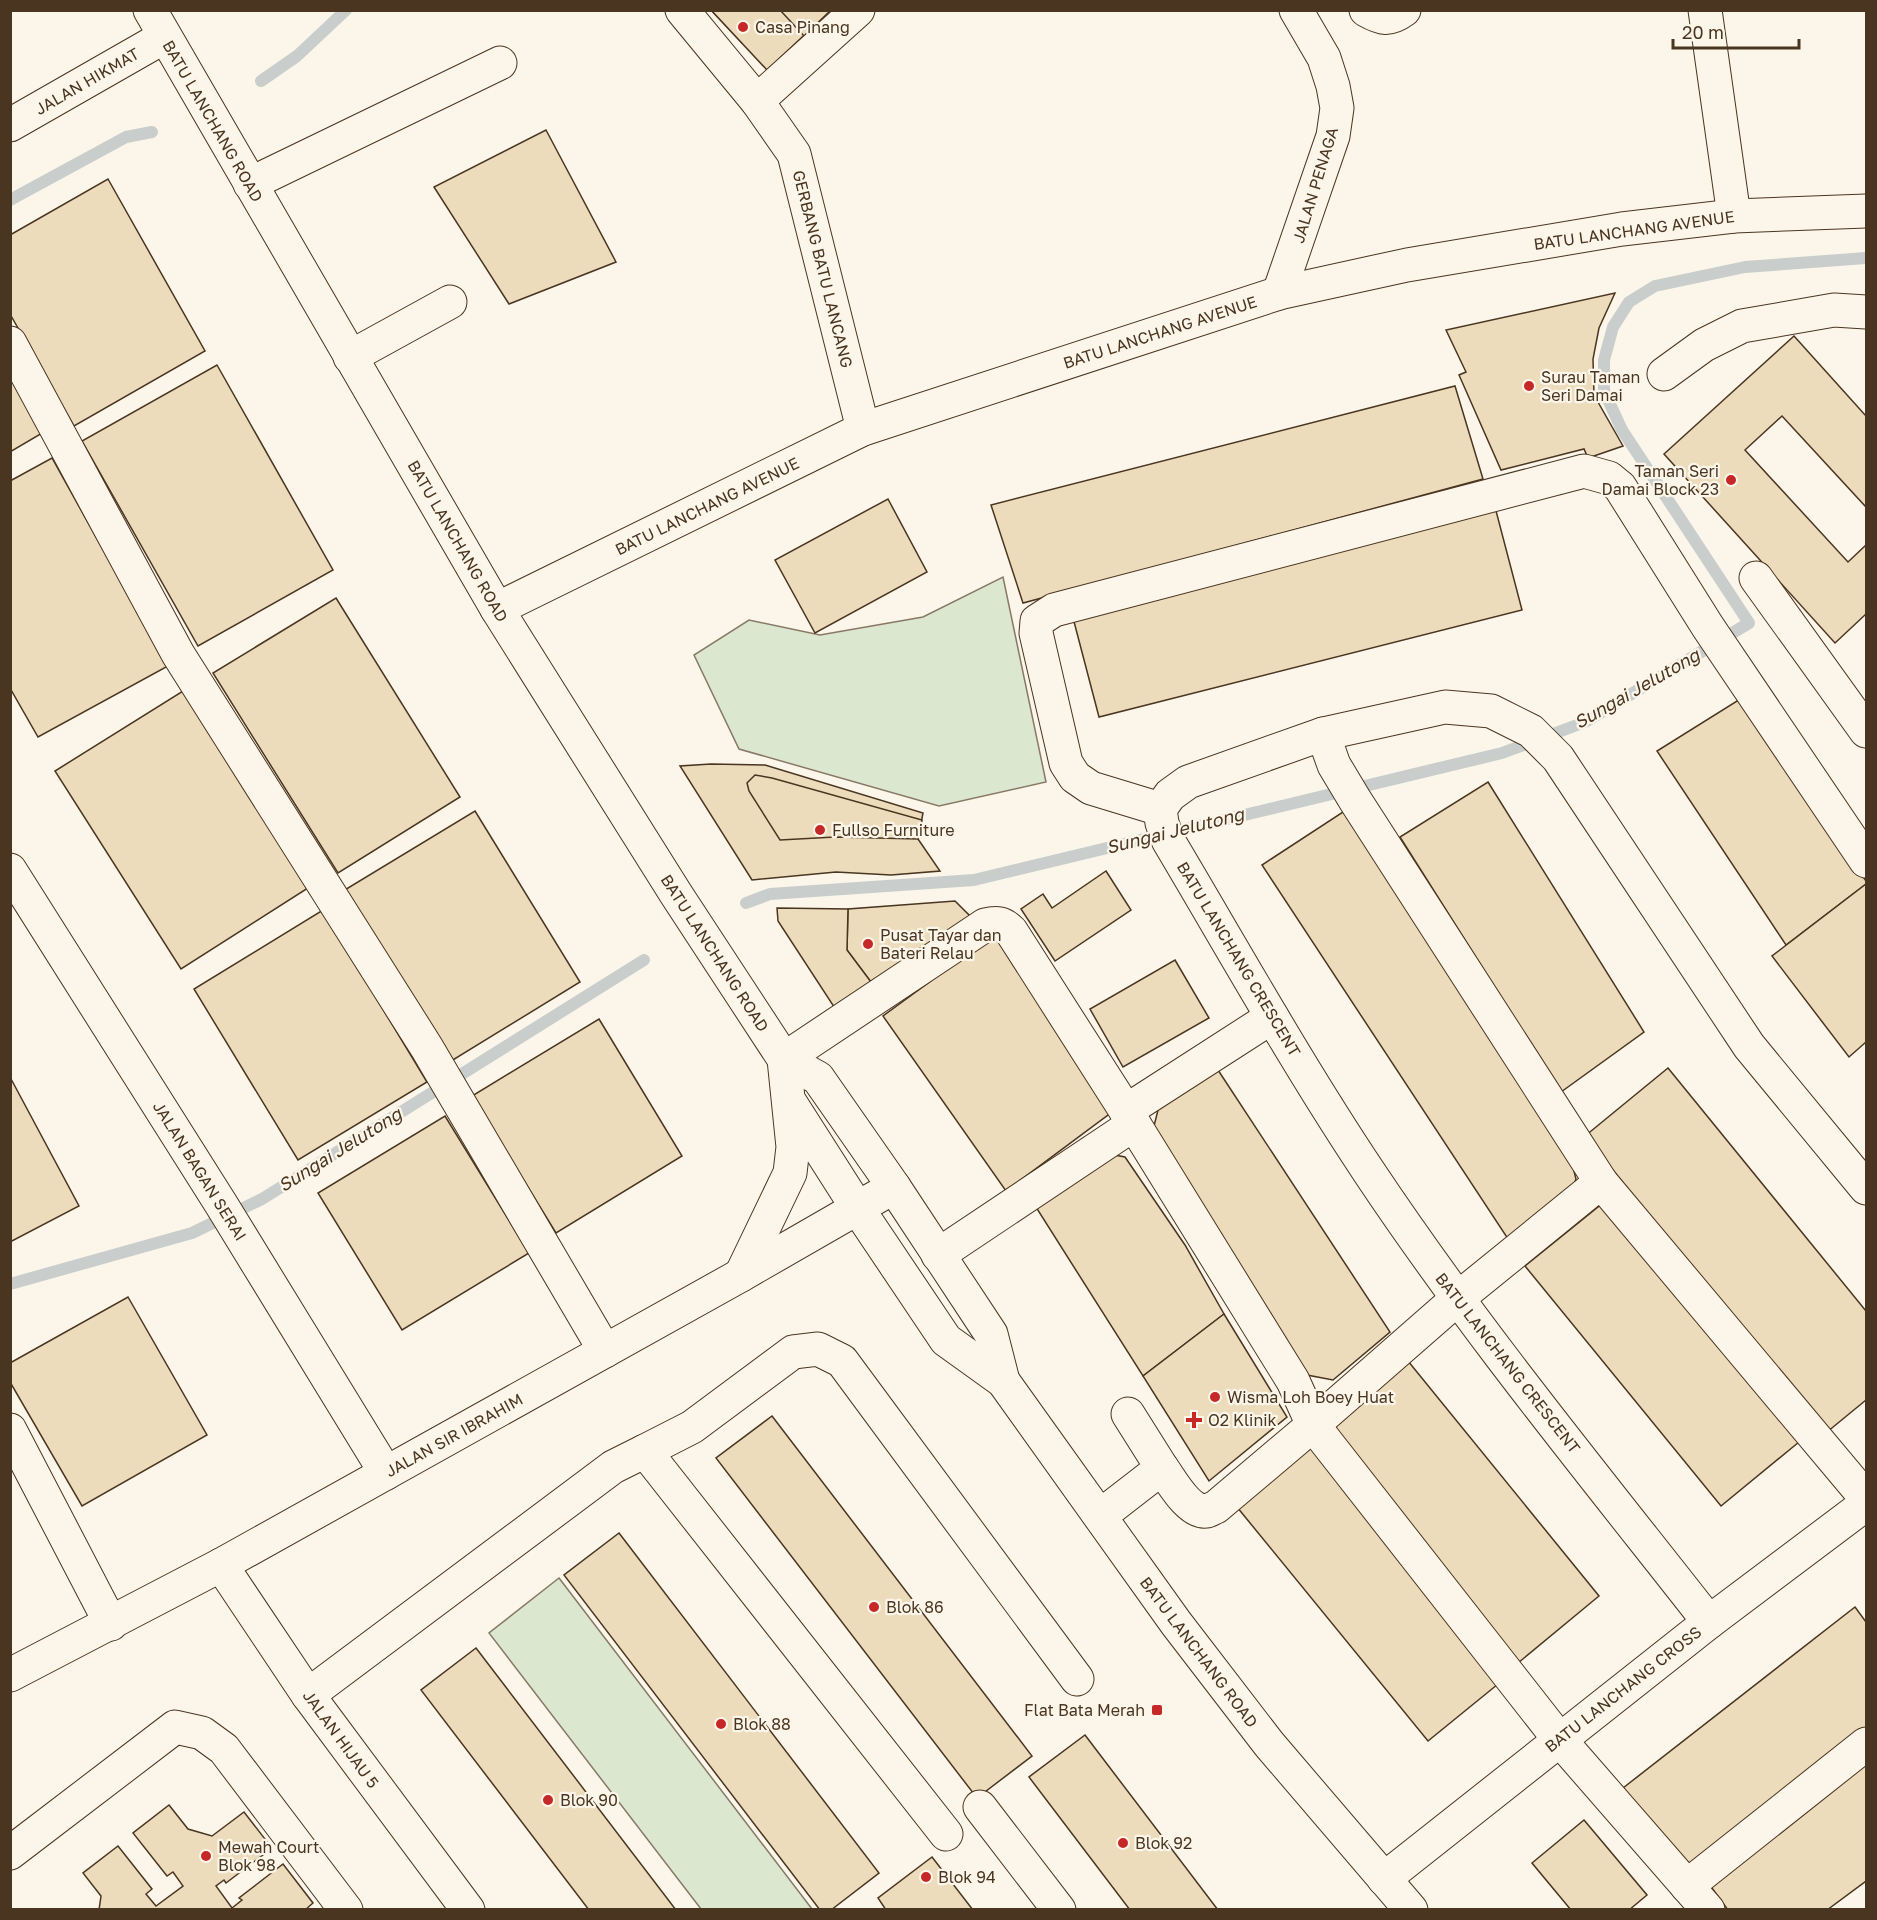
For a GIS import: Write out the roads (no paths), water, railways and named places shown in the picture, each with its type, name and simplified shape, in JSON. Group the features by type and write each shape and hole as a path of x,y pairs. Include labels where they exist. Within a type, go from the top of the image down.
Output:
{"street":[{"name":"GERBANG BATU LANCANG","path":"682,10 762,108 794,154 863,429"},
{"path":"762,108 858,10"},
{"name":"JALAN PENAGA","path":"1279,294 1333,136 1337,108 1324,58 1296,10"},
{"path":"1366,10 1381,18 1395,16 1404,10"},
{"path":"1705,10 1734,216"},
{"name":"JALAN HIKMAT","path":"10,125 157,24"},
{"name":"BATU LANCHANG ROAD","path":"157,24 497,609 676,894 784,1059 818,1078 992,1334 1003,1381"},
{"path":"250,184 500,63"},
{"name":"BATU LANCHANG AVENUE","path":"497,609 863,429 1279,294 1407,265 1622,229 1734,216 1866,211"},
{"path":"350,357 450,302"},
{"path":"1664,374 1704,345 1742,326 1834,310 1866,312"},
{"path":"10,343 178,654 427,1048 605,1351"},
{"path":"1866,861 1708,627 1620,487 1608,478 1584,471 1054,610 1037,621 1036,633 1066,763 1075,777 1091,788 1160,808 1170,795 1188,782 1323,734 1445,707 1491,711 1531,730 1558,758 1749,1046 1866,1188"},
{"path":"1756,578 1866,731"},
{"path":"1323,734 1334,765 1355,800 1601,1182 1866,1498"},
{"name":"BATU LANCHANG CRESCENT","path":"1160,808 1168,840 1180,861 1272,1017 1368,1171 1457,1299 1709,1622"},
{"name":"JALAN BAGAN SERAI","path":"10,870 229,1217 386,1473"},
{"path":"784,1059 985,925 994,922 1004,925 1011,931 1130,1118 1293,1381 1313,1425 1559,1739 1697,1898 1866,1744"},
{"path":"938,1255 1272,1017"},
{"name":"BATU LANCHANG ROAD","path":"784,1059 788,1100 946,1340 1003,1381 1176,1623 1269,1744 1411,1910"},
{"path":"741,1275 790,1173 793,1147 788,1100"},
{"path":"1128,1414 1162,1468 1188,1503 1196,1509 1206,1511 1216,1507 1457,1299 1601,1182"},
{"name":"JALAN SIR IBRAHIM","path":"10,1675 221,1565 741,1275 894,1187"},
{"path":"308,1695 613,1467 692,1427 793,1353 818,1349 842,1361 1077,1679"},
{"path":"10,1430 111,1624"},
{"path":"645,1451 946,1834"},
{"path":"1100,1516 1162,1468"},
{"name":"BATU LANCHANG CROSS","path":"1384,1879 1709,1622 1866,1504"},
{"name":"JALAN HIJAU 5","path":"221,1565 308,1695 468,1910"},
{"path":"10,1853 175,1727 202,1733 224,1749 346,1910"},
{"path":"980,1807 1059,1910"}],"waterway":[{"name":"Sungai Jelutong","path":"261,81 297,56 346,10"},
{"name":"Sungai Jelutong","path":"10,200 126,137 152,132"},
{"name":"Sungai Jelutong","path":"746,903 770,894 974,880 1502,753 1585,722 1749,623 1622,430 1604,391 1604,360 1613,327 1629,302 1655,286 1745,267 1866,258"},
{"name":"Sungai Jelutong","path":"10,1284 192,1233 262,1199 644,960"}],"place":[{"name":"Casa Pinang","path":"743,27"},
{"name":"Surau Taman Seri Damai","path":"1529,386"},
{"name":"Taman Seri Damai Block 23","path":"1731,480"},
{"name":"Fullso Furniture","path":"820,830"},
{"name":"Pusat Tayar dan Bateri Relau","path":"868,944"},
{"name":"Wisma Loh Boey Huat","path":"1215,1397"},
{"name":"O2 Klinik","path":"1194,1420"},
{"name":"Blok 86","path":"874,1607"},
{"name":"Flat Bata Merah","path":"1157,1710"},
{"name":"Blok 88","path":"721,1724"},
{"name":"Blok 90","path":"548,1800"},
{"name":"Blok 92","path":"1123,1843"},
{"name":"Mewah Court Blok 98","path":"206,1856"},
{"name":"Blok 94","path":"926,1877"}]}
